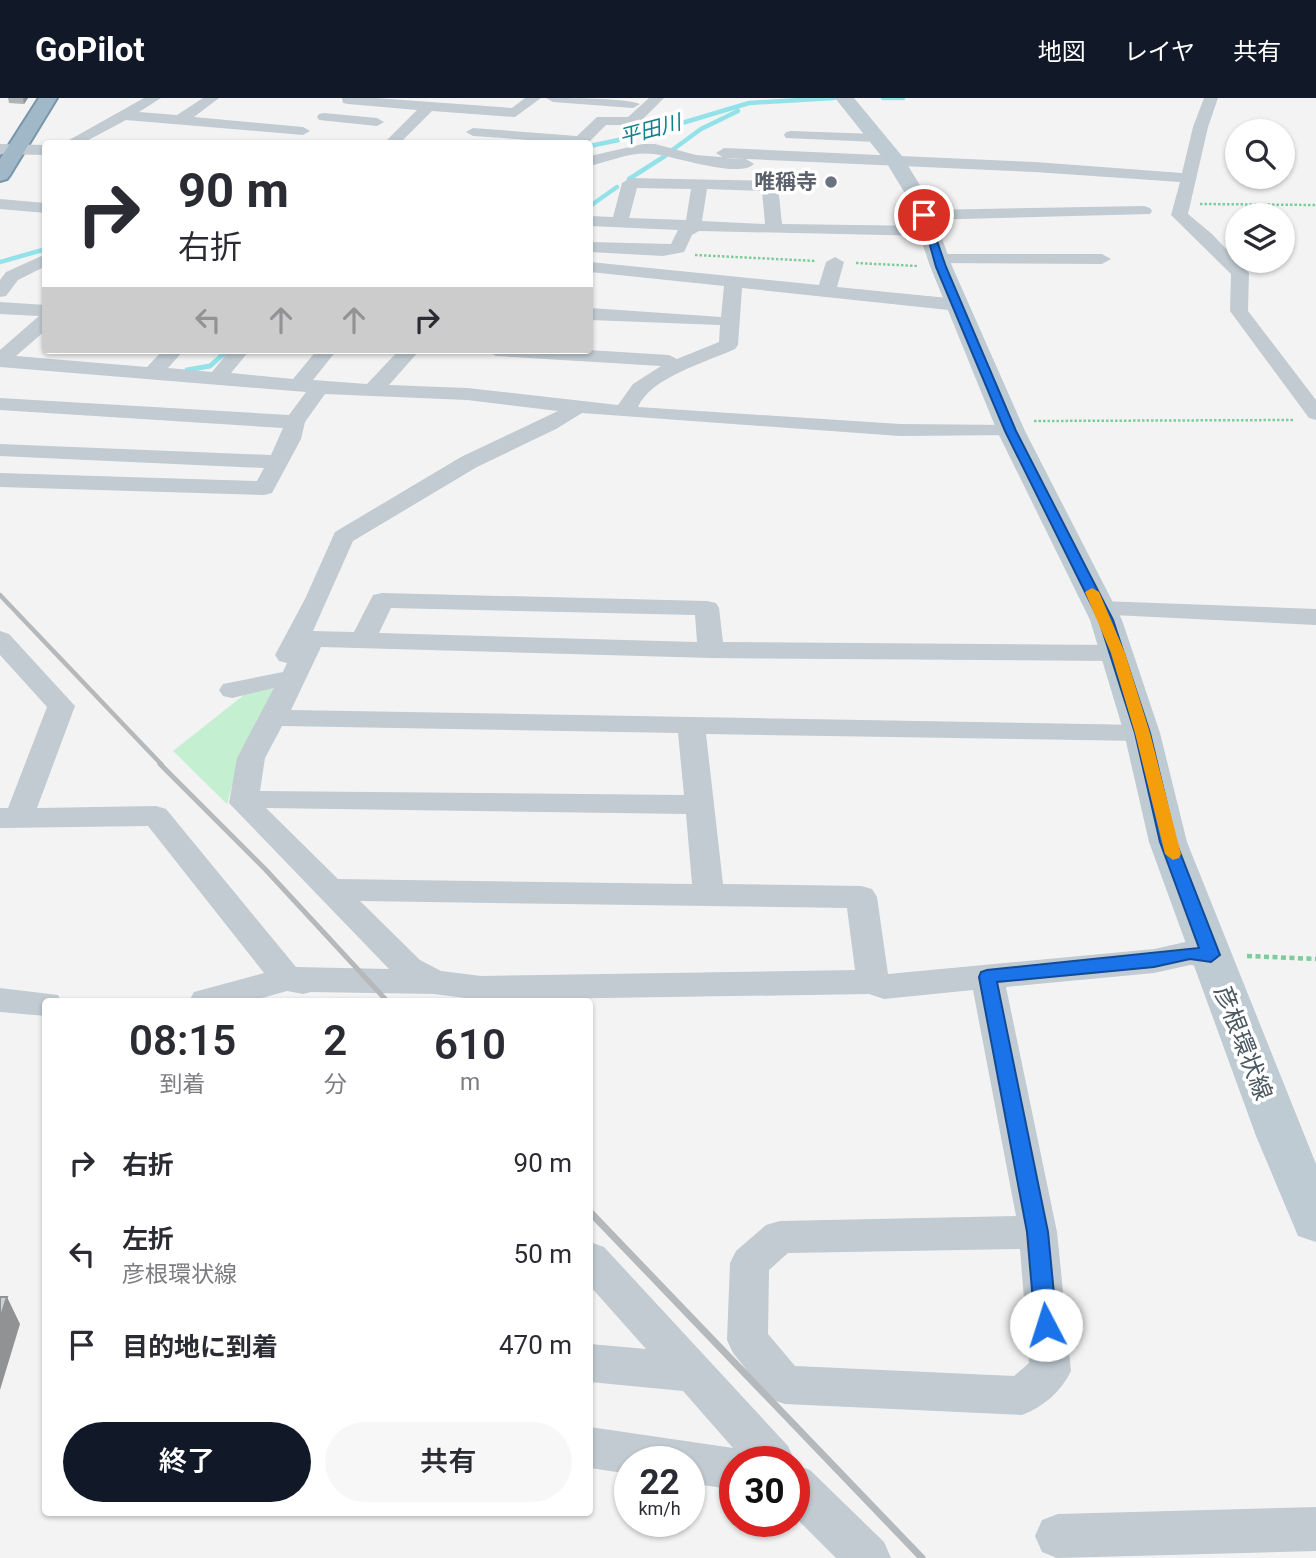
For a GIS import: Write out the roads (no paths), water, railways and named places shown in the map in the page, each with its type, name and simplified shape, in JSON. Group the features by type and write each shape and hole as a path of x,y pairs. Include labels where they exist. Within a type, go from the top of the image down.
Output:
{"highway":[{"path":"0,176 8,149 48,98"}],"main road":[{"name":"彦根環状線","path":"844,98 895,160 916,195 940,263 1010,426 1101,609 1118,653 1142,733 1168,842 1280,1136 1316,1222"}],"street":[{"path":"77,140 154,98"},
{"path":"180,120 212,98"},
{"path":"515,113 534,98"},
{"path":"554,98 653,102"},
{"path":"1210,98 1197,133 1190,178 1179,215 1240,273 1239,311 1310,417"},
{"path":"291,140 349,99 540,115"},
{"path":"577,118 632,122 653,102"},
{"path":"394,140 428,107"},
{"path":"465,140 495,112"},
{"path":"124,115 303,131"},
{"path":"324,117 409,125"},
{"path":"582,140 602,120"},
{"path":"473,132 569,140"},
{"path":"792,135 876,138"},
{"path":"8,149 42,150"},
{"path":"593,160 643,149 655,149 703,162 762,164 768,167 774,229"},
{"path":"724,153 895,160 1190,178"},
{"path":"620,222 624,182 770,186"},
{"path":"593,247 663,251 678,248 685,232 693,227 700,183"},
{"path":"0,204 42,208"},
{"path":"593,221 774,229 1144,211"},
{"path":"940,263 1102,259"},
{"path":"0,292 12,276 42,262"},
{"path":"826,292 835,262"},
{"path":"593,267 958,305"},
{"path":"625,412 628,401 658,374 728,345 733,282"},
{"path":"0,308 42,311"},
{"path":"593,314 715,321"},
{"path":"0,361 42,324"},
{"path":"74,368 89,354"},
{"path":"152,373 170,354"},
{"path":"217,378 237,354"},
{"path":"0,480 264,488 290,439 309,386 325,354"},
{"path":"372,391 406,354"},
{"path":"559,354 669,361"},
{"path":"0,361 372,391 467,394 625,412 900,430 1010,426"},
{"path":"0,404 295,422"},
{"path":"434,982 408,968 244,803 242,798 251,758 273,718 283,680 343,537 468,462 549,425 581,405"},
{"path":"65,453 101,410"},
{"path":"0,450 278,462"},
{"path":"363,640 382,600 707,608 711,650"},
{"path":"1101,609 1316,617"},
{"path":"0,639 61,706 9,818 156,816 286,979 328,986 339,998"},
{"path":"232,691 283,680 312,639 711,650 1118,653"},
{"path":"273,718 1142,733"},
{"path":"691,725 709,894"},
{"path":"244,803 265,799 699,805"},
{"path":"329,890 861,897 873,982"},
{"path":"217,998 286,979 434,982 481,988 873,982 884,987 1154,961 1190,953 1211,955"},
{"path":"987,977 1038,1232 1051,1371 1022,1396 785,1385 747,1340 750,1263 780,1237 1038,1232"},
{"path":"0,1000 42,1004"},
{"path":"593,1262 759,1446"},
{"path":"593,1363 693,1373"},
{"path":"593,1448 614,1451"},
{"path":"810,1501 868,1558"},
{"path":"1058,1536 1316,1530"}],"waterway":[{"name":"平田川","path":"593,145 642,135 749,103 834,98"},
{"name":"平田川","path":"883,98 903,98"},
{"path":"671,151 701,129 738,111"},
{"path":"629,179 665,156"},
{"path":"593,204 617,187"},
{"name":"平田川","path":"0,262 42,250"},
{"path":"187,370 210,366 224,354"}],"railway":[{"path":"0,595 162,765"},
{"path":"160,764 265,869 384,998"},
{"path":"593,1215 922,1558"}],"place":[{"name":"唯稱寺","path":"831,182"}]}
